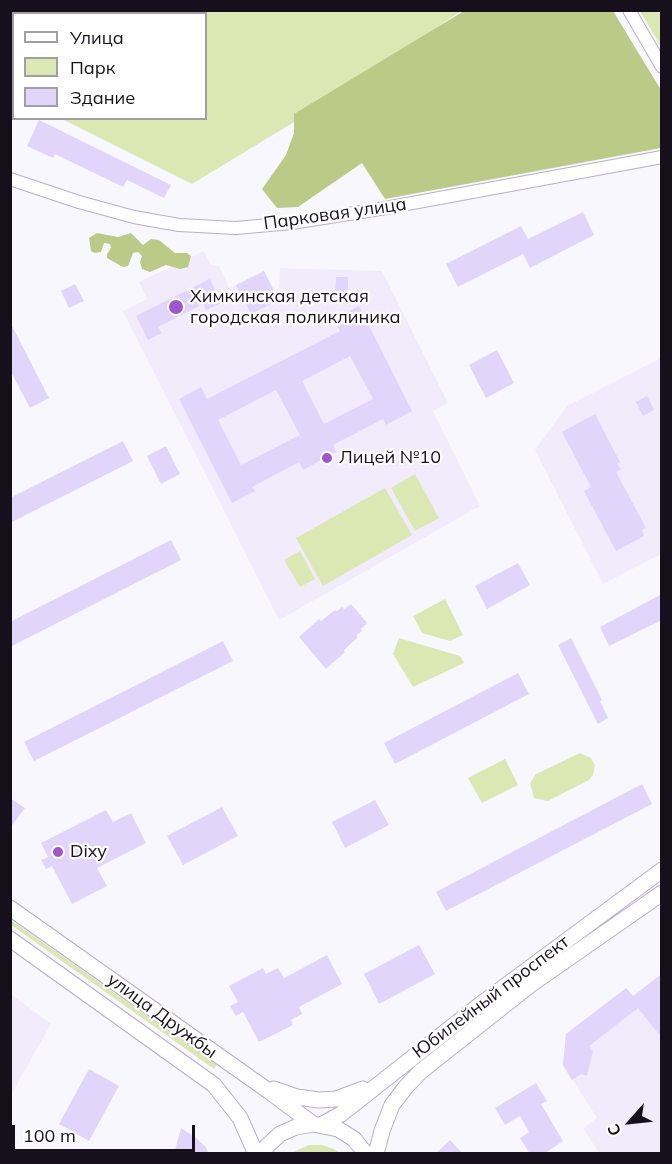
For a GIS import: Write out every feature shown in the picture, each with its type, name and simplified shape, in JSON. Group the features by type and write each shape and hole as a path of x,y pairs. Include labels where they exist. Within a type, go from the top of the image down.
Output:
{"main road":[{"name":"Юбилейный проспект","path":"262,1154 280,1134 296,1127 317,1124 340,1114 480,1004 662,870"},
{"name":"Юбилейный проспект","path":"376,1154 382,1131 393,1105 420,1072 530,986 662,893"},
{"name":"улица Дружбы","path":"10,908 317,1124 339,1129 354,1138 366,1154"},
{"name":"улица Дружбы","path":"10,939 214,1085 240,1118 256,1154"},
{"path":"256,1082 297,1097 320,1100 354,1094 387,1077"}],"street":[{"path":"629,10 662,67"},
{"name":"Парковая улица","path":"10,179 134,217 179,225 236,228 292,223 380,209 662,157"}],"shaded area":[{"path":"11,11 21,11 12,12 11,60"},
{"name":"Лицей №10","path":"204,251 211,265 219,266 229,288 236,285 251,314 279,300 280,268 382,271 448,403 433,411 480,506 279,620 123,311 147,299 139,282"},
{"path":"661,358 661,554 603,584 535,450 567,406"},
{"path":"661,974 661,1153 599,1153 583,1128 597,1118 563,1065 566,1034 626,988 633,996"},
{"path":"11,994 51,1024 11,1095"}],"green space":[{"path":"21,10 461,11 332,99 192,184 64,120 207,120 207,12 20,12"},
{"path":"464,11 613,11 661,90 661,148 385,199 362,163 298,207 277,208 262,189 286,155 294,133 294,114"},
{"path":"640,11 661,11 661,47"},
{"path":"97,233 118,237 131,233 143,245 151,239 159,240 175,253 187,253 191,256 188,267 180,269 166,265 150,272 142,269 140,262 142,256 138,252 133,253 128,266 123,267 107,258 111,248 110,244 104,243 101,252 91,251 89,238"},
{"path":"415,474 439,518 415,531 391,488"},
{"path":"385,488 412,535 323,586 296,538"},
{"path":"300,551 315,579 300,587 284,560"},
{"path":"445,599 463,635 450,641 422,633 413,616"},
{"path":"399,638 460,656 464,663 413,687 393,654"},
{"path":"580,753 591,758 595,765 593,775 589,780 548,801 534,798 530,783 536,774"},
{"path":"505,759 518,785 482,803 468,778"},
{"path":"11,920 217,1065 214,1069 11,925"},
{"path":"309,1145 322,1145 340,1153 291,1153"}],"building":[{"path":"39,120 171,185 164,198 127,180 123,187 55,154 53,158 27,146"},
{"path":"583,212 594,235 530,268 523,254 458,287 446,264 521,226 528,239"},
{"path":"264,271 279,300 251,314 236,285"},
{"path":"336,277 348,277 348,292 335,292"},
{"name":"Химкинская детская городская поликлиника","path":"210,279 221,303 206,310 203,304 158,327 162,333 148,340 136,316"},
{"path":"75,284 84,301 69,308 61,291"},
{"path":"359,306 412,411 386,425 383,419 333,445 336,452 303,470 299,462 252,487 255,491 232,503 179,399 201,387 207,399 340,331 334,319","holes":["350,356 373,399 324,424 302,381","276,390 300,435 241,465 218,420"]},
{"path":"10,322 49,398 30,408 10,370"},
{"path":"497,350 514,383 486,398 469,365"},
{"path":"647,396 654,410 643,416 636,402"},
{"path":"595,414 620,462 617,464 621,469 616,472 646,528 642,530 644,536 616,551 584,491 591,487 562,432"},
{"path":"123,441 133,461 10,523 10,498"},
{"path":"166,446 180,474 161,484 147,456"},
{"path":"171,540 181,560 10,647 10,622"},
{"path":"518,563 530,585 487,609 475,586"},
{"path":"662,594 662,620 609,646 600,627"},
{"path":"351,604 367,623 357,638 344,650 345,652 326,669 299,637 319,619 321,621 335,610 342,607 344,609"},
{"path":"571,638 602,700 600,701 608,718 598,724 558,645"},
{"path":"223,641 233,661 34,761 24,742"},
{"path":"518,673 529,694 395,764 384,743"},
{"path":"642,784 652,804 446,911 436,892"},
{"path":"10,798 25,808 10,828"},
{"path":"375,800 389,825 345,848 332,822"},
{"path":"222,807 238,836 183,865 167,836"},
{"path":"106,810 113,822 131,813 146,843 97,868 107,886 72,904 52,866 46,869 41,860 48,857 41,843"},
{"path":"419,945 435,974 379,1004 364,974"},
{"path":"327,955 342,984 299,1007 302,1014 291,1020 293,1025 259,1042 243,1012 236,1016 230,1006 238,1002 229,986 263,968 266,974 278,968 284,978"},
{"path":"662,974 662,1038 638,1008 589,1046 593,1051 587,1076 581,1074 572,1080 563,1065 566,1034 626,988 633,996"},
{"path":"89,1069 119,1086 89,1141 59,1124"},
{"path":"536,1083 547,1101 541,1104 563,1141 544,1154 530,1154 520,1138 529,1132 520,1116 505,1125 495,1108"},
{"path":"181,1128 205,1146 209,1154 174,1154"},
{"path":"450,1140 463,1154 435,1154"}],"place":[{"name":"Химкинская детская городская поликлиника","path":"176,307"},
{"name":"Лицей №10","path":"327,458"},
{"name":"Dixy","path":"58,852"}]}
